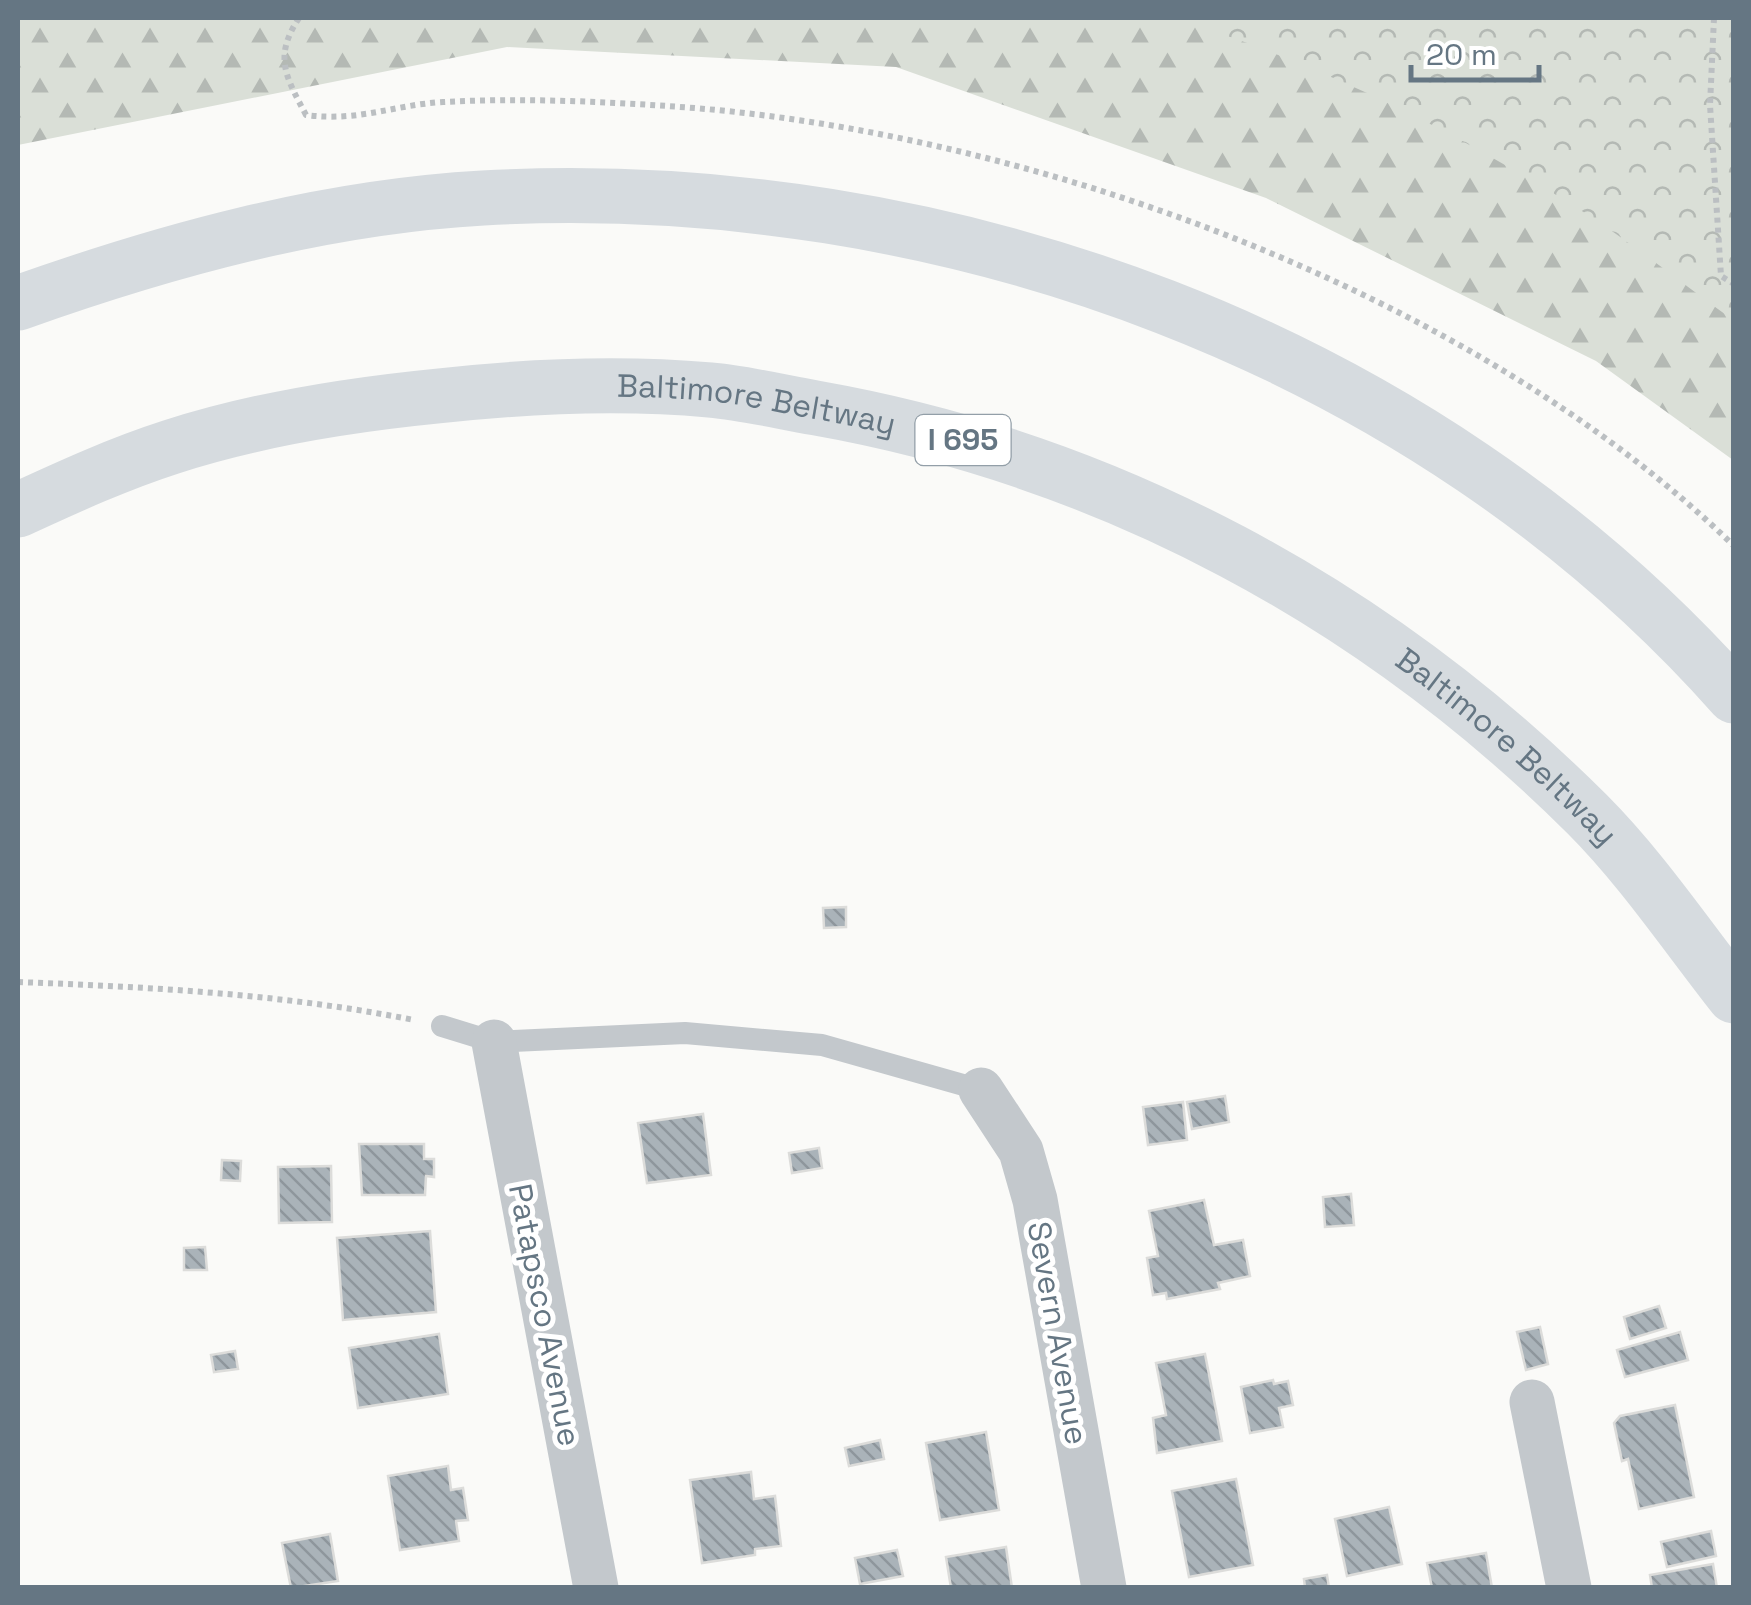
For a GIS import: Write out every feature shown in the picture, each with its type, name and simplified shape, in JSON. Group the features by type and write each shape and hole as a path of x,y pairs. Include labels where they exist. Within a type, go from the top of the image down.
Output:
{"highway":[{"path":"18,303 121,266 227,238 349,212 482,198 610,196 750,204 904,228 1022,258 1137,295 1261,348 1372,407 1551,523 1640,600 1734,696"},
{"name":"Baltimore Beltway","path":"18,510 171,447 274,419 370,402 501,389 606,385 714,390 947,434 1144,504 1262,564 1428,676 1503,736 1590,817 1734,996"}],"street":[{"name":"Patapsco Avenue","path":"494,1042 596,1588"},
{"name":"Severn Avenue","path":"981,1090 1021,1152 1035,1200 1104,1588"},
{"path":"1532,1402 1569,1588"}],"lane":[{"path":"442,1026 494,1042 685,1032 802,1044 981,1090"}],"path":[{"path":"1714,18 1710,105 1722,276 1734,284"},
{"path":"18,982 182,988 331,1004 442,1026"}],"green space":[{"path":"18,18 1733,18 1733,460 1596,361 1266,198 896,67 507,47 18,145"},
{"path":"1172,18 1733,18 1733,320 1585,213 1436,127 1333,77"}],"building":[{"path":"846,907 846,927 824,928 823,908"},
{"path":"1225,1096 1229,1122 1192,1129 1187,1102"},
{"path":"1183,1102 1187,1140 1148,1145 1143,1107"},
{"path":"703,1114 711,1175 647,1183 638,1123"},
{"path":"359,1144 424,1144 424,1159 434,1159 434,1177 426,1176 425,1195 362,1195"},
{"path":"819,1148 822,1168 792,1173 789,1153"},
{"path":"222,1160 241,1161 240,1181 221,1180"},
{"path":"331,1166 332,1222 279,1223 278,1167"},
{"path":"1351,1194 1354,1225 1325,1227 1323,1197"},
{"path":"1204,1200 1214,1245 1243,1240 1250,1276 1218,1283 1220,1289 1167,1299 1166,1293 1153,1295 1147,1258 1158,1256 1149,1211"},
{"path":"430,1231 436,1312 343,1320 337,1238"},
{"path":"205,1247 207,1270 184,1270 184,1248"},
{"path":"1659,1306 1666,1328 1630,1339 1624,1317"},
{"path":"1540,1327 1548,1364 1526,1370 1517,1332"},
{"path":"1680,1332 1688,1360 1625,1377 1617,1350"},
{"path":"439,1334 448,1394 358,1408 349,1348"},
{"path":"235,1351 238,1369 214,1372 211,1355"},
{"path":"1205,1354 1222,1441 1157,1453 1153,1418 1166,1415 1156,1363"},
{"path":"1273,1380 1274,1384 1288,1381 1293,1405 1279,1408 1283,1427 1250,1433 1241,1387"},
{"path":"1675,1405 1694,1497 1639,1509 1628,1459 1622,1461 1614,1423 1620,1416"},
{"path":"986,1432 999,1510 940,1520 926,1443"},
{"path":"880,1440 884,1459 849,1466 845,1448"},
{"path":"448,1466 451,1490 463,1488 468,1520 456,1521 459,1541 400,1550 388,1476"},
{"path":"751,1472 754,1499 775,1496 781,1546 755,1549 755,1555 702,1563 690,1480"},
{"path":"1236,1479 1253,1565 1189,1577 1172,1491"},
{"path":"1389,1507 1402,1564 1347,1576 1335,1519"},
{"path":"1711,1531 1716,1556 1667,1567 1661,1542"},
{"path":"330,1534 338,1581 291,1588 282,1543"},
{"path":"1006,1547 1012,1588 951,1588 946,1557"},
{"path":"897,1550 903,1576 860,1584 855,1558"},
{"path":"1486,1553 1492,1588 1432,1588 1427,1563"},
{"path":"1713,1564 1717,1588 1652,1588 1650,1575"},
{"path":"1327,1575 1329,1588 1305,1588 1304,1579"}]}
